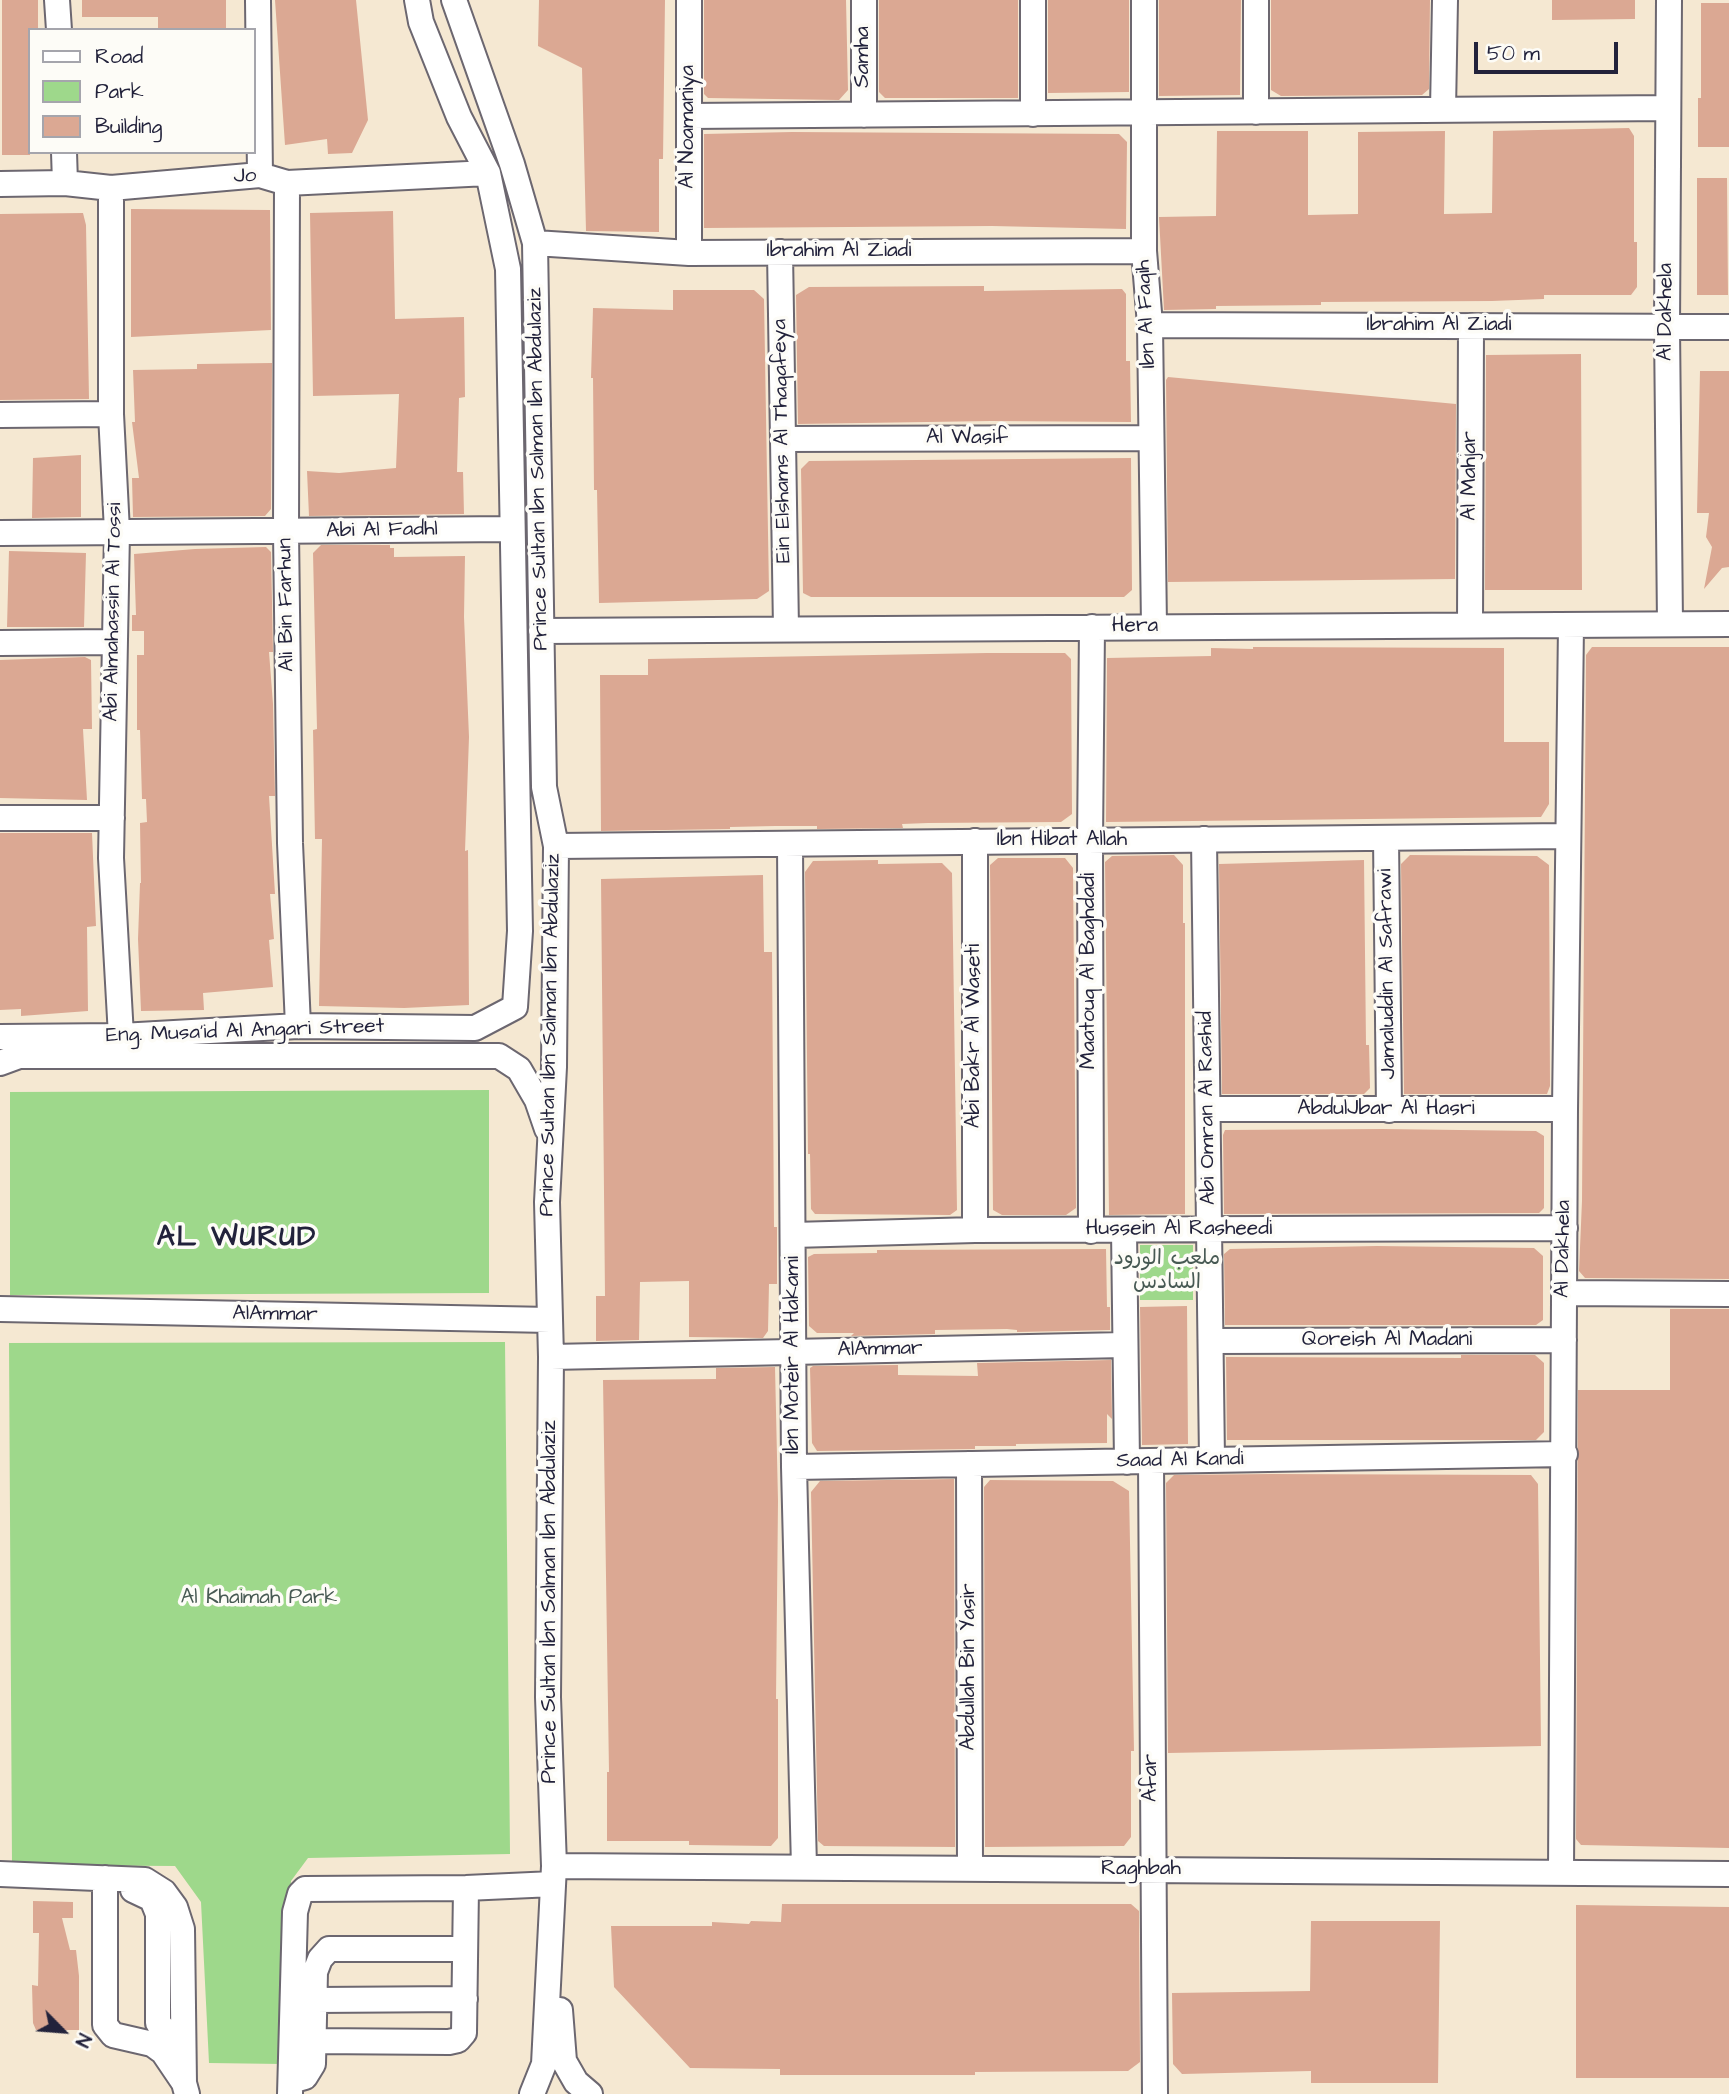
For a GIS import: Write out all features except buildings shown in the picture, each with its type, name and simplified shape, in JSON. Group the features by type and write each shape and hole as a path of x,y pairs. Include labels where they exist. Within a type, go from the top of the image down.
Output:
{"street":[{"path":"57,0 59,28"},
{"path":"258,0 260,175"},
{"name":"Prince Sultan Ibn Salman Ibn Abdulaziz","path":"416,0 421,22 459,117 488,173 508,270 520,931 515,1007 475,1028"},
{"name":"Prince Sultan Ibn Salman Ibn Abdulaziz","path":"454,0 512,164 535,243 544,787 556,846 551,1143 547,1202 551,1357 548,1697 553,1875 551,1916"},
{"name":"Al Noamaniya","path":"689,0 690,253"},
{"name":"Samha","path":"864,0 864,115"},
{"path":"1033,0 1033,114"},
{"name":"Ibn Al Faqih","path":"1144,0 1143,251 1150,325 1154,627"},
{"path":"1256,0 1256,111"},
{"path":"1443,110 1445,0"},
{"name":"Al Dakhela","path":"1669,0 1667,327 1670,624"},
{"path":"689,116 1668,108"},
{"path":"64,154 65,183"},
{"name":"Jo","path":"0,184 65,183 111,188 260,175 287,183 488,173"},
{"name":"Ali Bin Farhun","path":"287,183 286,531 290,843 298,1026"},
{"name":"Abi Almahassin Al Tossi","path":"111,188 111,414 117,531 111,858 121,1036"},
{"name":"Ibrahim Al Ziadi","path":"535,243 690,253 1143,251"},
{"name":"Ein Elshams Al Thaqafeya","path":"780,252 786,629"},
{"name":"Ibrahim Al Ziadi","path":"1150,325 1729,327"},
{"name":"Al Mahjar","path":"1470,625 1471,326"},
{"path":"0,415 111,414"},
{"name":"Al Wasif","path":"783,439 1151,438"},
{"name":"Abi Al Fadhl","path":"0,533 512,529"},
{"name":"Hera","path":"541,631 1729,624"},
{"name":"Al Dakhela","path":"1561,1873 1565,1109 1571,625"},
{"name":"Maatouq Al Baghdadi","path":"1091,1231 1090,841 1093,627"},
{"path":"0,643 114,642"},
{"path":"517,742 533,749 540,748 543,739"},
{"path":"518,794 525,787 544,787"},
{"path":"0,818 112,818"},
{"name":"Ibn Hibat Allah","path":"556,846 1568,836"},
{"name":"Jamaluddin Al Safrawi","path":"1386,838 1389,1110"},
{"name":"Abi Omran Al Rashid","path":"1204,839 1212,1460"},
{"name":"Abi Bakr Al Waseti","path":"975,841 975,1230"},
{"name":"Ibn Moteir Al Hakami","path":"790,844 794,1467 804,1867"},
{"name":"Eng. Musa'id Al Angari Street","path":"0,1037 121,1036 298,1026 475,1028"},
{"path":"0,1063 19,1056 499,1056 519,1069 537,1100 551,1143"},
{"name":"AbdulJbar Al Hasri","path":"1208,1110 1565,1109"},
{"name":"Hussein Al Rasheedi","path":"793,1235 975,1230 1565,1228"},
{"path":"1124,1230 1125,1345 1139,1461"},
{"path":"1564,1293 1729,1294"},
{"name":"AlAmmar","path":"0,1309 550,1320"},
{"name":"Qoreish Al Madani","path":"1211,1341 1564,1340"},
{"name":"AlAmmar","path":"551,1357 1125,1345"},
{"name":"Saad Al Kandi","path":"794,1467 1565,1454"},
{"name":"Afar","path":"1139,1461 1153,1870 1155,2094"},
{"name":"Abdullah Bin Yasir","path":"969,1464 970,1869"},
{"name":"Raghbah","path":"290,2088 295,1912 300,1894 305,1889 466,1888 553,1875 804,1867 1729,1874"},
{"path":"0,1874 105,1883 136,1890 152,1899 158,1914 158,2023 172,2039 185,2080"},
{"path":"105,1883 105,2025 113,2035 152,2044 163,2052 185,2080"},
{"path":"313,2041 458,2040 464,2033 466,1888"},
{"path":"532,2094 544,2064 551,1916"},
{"path":"551,1916 564,2060 576,2082 590,2094"},
{"path":"290,2088 305,2077 313,2064 315,1972 320,1959 329,1950 465,1949"},
{"path":"315,2000 465,1999"}],"green space":[{"path":"489,1090 489,1293 10,1295 10,1092"},
{"name":"ملعب الورود السادس","path":"1140,1245 1193,1245 1193,1300 1140,1300"},
{"name":"Al Khaimah Park","path":"505,1342 510,1854 308,1858 291,1881 282,2064 209,2063 201,1902 175,1866 12,1865 9,1343"}],"district":[{"name":"AL WURUD","path":"237,1239"}]}
